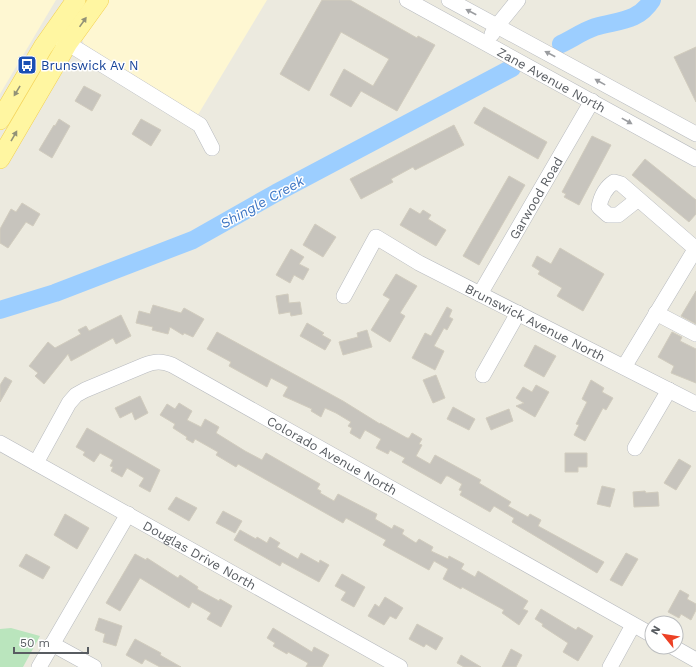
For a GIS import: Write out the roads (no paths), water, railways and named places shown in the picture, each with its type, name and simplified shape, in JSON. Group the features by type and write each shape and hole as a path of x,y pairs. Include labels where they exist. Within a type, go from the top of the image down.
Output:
{"main road":[{"path":"0,120 52,34 76,0"},
{"path":"0,159 68,43 99,0"}],"street":[{"name":"Zane Avenue North","path":"407,0 696,159"},
{"name":"Zane Avenue North","path":"448,0 696,134"},
{"path":"488,44 497,26 518,0"},
{"path":"52,34 200,125 212,148"},
{"name":"Garwood Road","path":"480,294 592,101"},
{"path":"624,367 696,248 637,200"},
{"name":"Brunswick Avenue North","path":"344,296 376,237 419,263 696,404"},
{"path":"484,375 518,313"},
{"path":"656,313 696,334"},
{"name":"Colorado Avenue North","path":"36,463 69,403 76,395 145,364 163,362 172,365 644,631"},
{"path":"635,448 669,390"},
{"name":"Douglas Drive North","path":"0,443 400,667"},
{"path":"38,667 128,514"},
{"path":"610,667 633,625"},
{"path":"52,644 94,667"},
{"path":"684,654 696,660"}],"waterway":[{"name":"Shingle Creek","path":"561,44 595,27 633,17 640,13 652,0"},
{"name":"Shingle Creek","path":"0,310 55,293 193,240 276,193 512,68"}],"place":[{"name":"Brunswick Av N","path":"27,65"}]}
